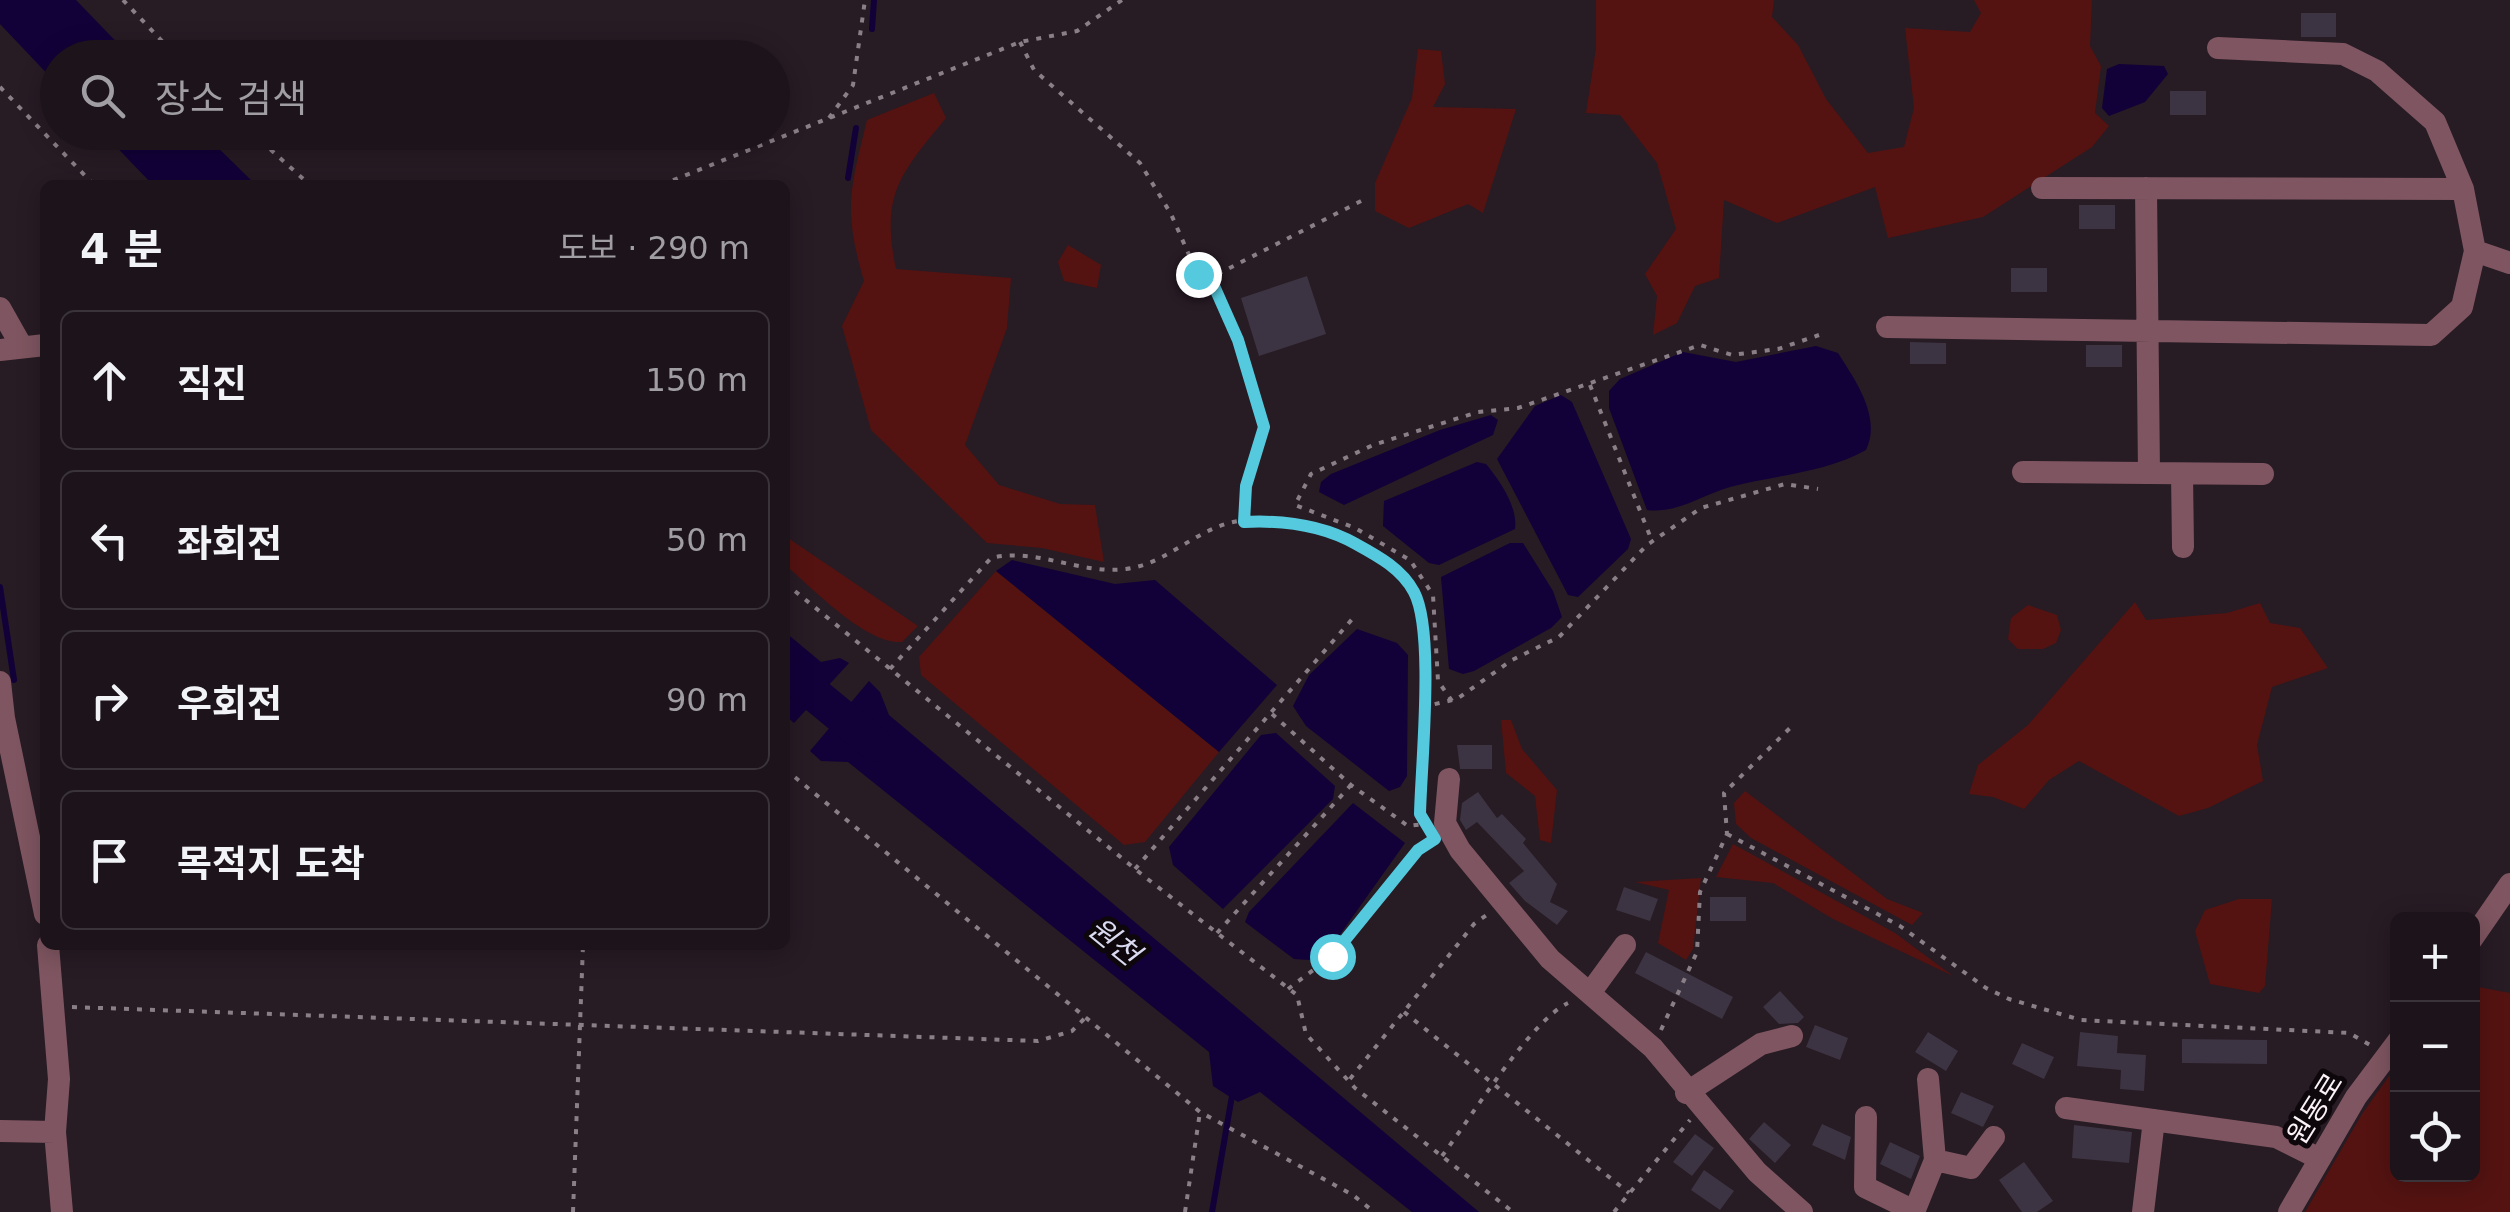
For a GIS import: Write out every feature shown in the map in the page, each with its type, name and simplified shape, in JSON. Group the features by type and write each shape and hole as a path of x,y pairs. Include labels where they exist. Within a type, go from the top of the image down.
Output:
{"street":[{"path":"1888,327 2431,334 2462,307 2474,250 2463,189 2435,122 2377,70 2343,54 2218,48"},
{"path":"2042,188 2463,189"},
{"path":"2146,188 2145,331 2150,473"},
{"path":"2474,250 2510,263"},
{"path":"0,308 22,347"},
{"path":"2023,472 2263,474"},
{"path":"2182,474 2182,548"},
{"path":"0,682 2,719 40,891"},
{"path":"1450,780 1445,823 1460,850 1550,960 1653,1048 1757,1172 1802,1212"},
{"path":"2480,927 2510,884"},
{"path":"1590,993 1626,945"},
{"path":"48,950 59,1079 55,1132 62,1212"},
{"path":"1686,1092 1761,1044 1792,1036"},
{"name":"원동로","path":"2289,1212 2390,1053"},
{"path":"1866,1117 1865,1187 1914,1211 1935,1160 1928,1079"},
{"path":"2066,1108 2276,1137 2320,1159"},
{"path":"2143,1212 2154,1120"},
{"path":"0,1131 55,1132"},
{"path":"1935,1160 1970,1168 1994,1136"}],"path":[{"path":"124,0 161,40"},
{"path":"829,118 853,86 865,0"},
{"path":"790,134 1020,42 1078,32 1122,0"},
{"path":"1020,42 1034,70 1140,163 1198,274 1214,286 1238,340 1264,427 1246,486 1244,522"},
{"path":"0,87 40,129"},
{"path":"60,150 89,180"},
{"path":"271,150 304,180"},
{"path":"674,180 749,150"},
{"path":"1206,280 1365,200"},
{"path":"1452,701 1438,681 1433,595 1410,560 1355,528 1295,505 1311,474 1373,446 1478,412 1518,408 1700,345 1732,355 1778,349 1818,335"},
{"path":"1590,385 1652,541"},
{"path":"1422,707 1452,701 1512,660 1558,637 1652,541 1701,508 1785,484 1818,489"},
{"path":"890,669 992,558 1014,552 1123,570 1154,562 1229,523 1279,520 1340,535 1388,561 1414,592 1424,626 1420,814 1425,824 1408,826 1351,785 1272,714"},
{"path":"790,587 1135,869 1288,988 1296,995 1306,1034 1348,1081 1512,1212"},
{"path":"1135,869 1354,617"},
{"path":"1653,1048 1698,952 1700,892 1727,834 1724,794 1792,726"},
{"path":"790,773 1200,1112 1354,1195 1374,1212"},
{"path":"1216,933 1351,785"},
{"path":"1727,834 1900,926 1986,988 2009,999 2081,1020 2348,1034 2390,1047"},
{"path":"1288,988 1332,956 1418,850 1435,839 1460,850"},
{"path":"1348,1081 1474,924 1504,904"},
{"path":"573,1212 583,950"},
{"path":"1442,1156 1556,1008 1590,993"},
{"path":"52,1007 1038,1041 1072,1030 1086,1017"},
{"path":"1404,1012 1629,1194"},
{"path":"1614,1212 1702,1111"},
{"path":"1185,1212 1200,1112"}],"shaded area":[{"path":"1596,0 1774,0 1772,17 1798,45 1826,99 1868,153 1904,147 1914,108 1905,28 1970,32 1981,13 1974,0 2092,0 2090,46 2101,66 2095,113 2109,126 2092,147 1983,217 1888,238 1875,187 1777,223 1724,200 1719,278 1695,286 1677,323 1653,335 1657,296 1645,274 1676,229 1657,163 1620,115 1586,113 1596,48"},
{"path":"1418,49 1441,51 1445,84 1433,107 1516,109 1483,213 1468,204 1409,228 1375,211 1375,183 1412,98"},
{"path":"934,93 946,118 898,186 891,222 896,269 1011,278 1007,328 965,445 999,485 1060,504 1095,505 1104,562 1042,548 987,543 871,430 842,326 864,281 851,217 856,165 867,120"},
{"path":"1068,245 1101,265 1097,288 1064,281 1058,262"},
{"path":"790,539 918,626 902,642 888,640 856,625 790,569"},
{"path":"996,571 1219,752 1145,842 1124,845 921,675 919,657"},
{"path":"2135,602 2146,620 2227,613 2260,603 2270,623 2300,628 2328,668 2272,687 2257,745 2263,781 2208,808 2179,816 2079,761 2049,780 2024,809 1993,797 1969,794 1978,765 2028,725"},
{"path":"2028,605 2057,615 2061,630 2056,643 2043,649 2018,649 2008,639 2011,618"},
{"path":"1501,720 1511,720 1522,749 1557,790 1551,843 1540,840 1535,796 1506,773"},
{"path":"1745,791 1887,899 1923,913 1912,925 1751,838 1736,824 1734,803"},
{"path":"1733,844 1895,933 1953,976 1833,919 1773,883 1716,877"},
{"path":"1701,878 1693,949 1686,960 1658,943 1669,890 1635,882"},
{"path":"2239,899 2272,899 2265,986 2259,993 2210,984 2195,931 2205,910"},
{"path":"2480,987 2510,993 2510,1212 2305,1212 2362,1114 2390,1075 2390,1182 2480,1182"}],"water":[{"path":"0,0 76,0 115,40 40,40 40,66 0,24"},
{"path":"2119,64 2164,66 2168,74 2145,102 2109,116 2102,108 2107,69"},
{"path":"119,150 220,150 251,180 148,180"},
{"path":"1816,346 1838,353 1859,387 1871,425 1866,450 1817,469 1730,487 1679,507 1647,510 1609,408 1609,391 1620,379 1683,352 1736,362"},
{"path":"1561,395 1572,402 1631,539 1628,549 1578,597 1568,595 1497,459 1535,406"},
{"path":"1491,415 1498,420 1493,435 1344,505 1319,492 1321,482 1331,474 1440,430"},
{"path":"1477,462 1486,464 1502,486 1514,512 1515,529 1439,565 1429,563 1383,526 1384,501"},
{"path":"1510,543 1523,543 1553,591 1562,617 1551,628 1474,671 1463,674 1449,669 1441,577"},
{"path":"1012,560 1115,584 1155,580 1277,685 1219,752 996,571"},
{"path":"1357,629 1397,643 1408,655 1407,776 1400,787 1389,791 1306,726 1293,706 1309,675"},
{"path":"790,636 821,662 840,658 849,663 794,723 790,719"},
{"path":"869,681 880,692 889,715 1479,1212 1412,1212 1260,1092 1238,1102 1213,1086 1209,1052 848,762 821,761 810,751"},
{"path":"1276,733 1335,786 1333,799 1223,909 1173,865 1169,847 1261,735"},
{"path":"1353,803 1405,843 1339,936 1309,960 1294,959 1245,922 1249,912"}],"building":[{"path":"2301,13 2336,13 2336,37 2301,37"},
{"path":"2170,91 2206,91 2206,115 2170,115"},
{"path":"2079,205 2115,205 2115,229 2079,229"},
{"path":"2011,268 2047,268 2047,292 2011,292"},
{"path":"1307,276 1326,334 1259,356 1241,298"},
{"path":"1910,342 1946,343 1946,364 1910,364"},
{"path":"2086,345 2122,345 2122,367 2086,367"},
{"path":"1457,745 1492,745 1492,769 1460,769"},
{"path":"1478,792 1497,818 1502,814 1526,839 1523,843 1557,884 1550,902 1568,911 1557,925 1525,901 1509,883 1524,871 1477,822 1466,830 1460,820 1462,803"},
{"path":"1624,887 1658,899 1650,921 1616,910"},
{"path":"1710,897 1746,897 1746,921 1710,921"},
{"path":"1646,952 1733,997 1722,1019 1635,973"},
{"path":"1780,991 1804,1017 1798,1023 1779,1024 1763,1007"},
{"path":"1815,1025 1848,1038 1840,1060 1806,1047"},
{"path":"1928,1032 1958,1051 1946,1071 1915,1052"},
{"path":"2080,1032 2118,1036 2117,1053 2146,1055 2144,1091 2120,1089 2121,1070 2077,1066"},
{"path":"2182,1039 2267,1040 2267,1064 2182,1063"},
{"path":"2022,1043 2054,1057 2044,1079 2012,1064"},
{"path":"1961,1092 1994,1106 1983,1127 1951,1113"},
{"path":"1764,1122 1791,1145 1775,1163 1749,1139"},
{"path":"1822,1124 1851,1137 1845,1160 1812,1145"},
{"path":"2074,1125 2132,1132 2129,1163 2072,1158"},
{"path":"1695,1134 1714,1148 1692,1176 1673,1162"},
{"path":"1890,1142 1920,1156 1911,1179 1880,1164"},
{"path":"2024,1162 2053,1201 2037,1212 2022,1212 1999,1180"},
{"path":"1704,1170 1734,1191 1720,1210 1691,1190"}],"waterway":[{"path":"872,29 874,0"},
{"path":"848,178 856,128"},
{"path":"0,587 14,680"},
{"name":"원천","path":"790,674 875,744"},
{"path":"1212,1212 1233,1090"}],"route":[{"path":"1198,274 1214,286 1238,340 1264,427 1246,486 1244,522 1279,520 1340,535 1388,561 1414,592 1424,626 1420,814 1435,839 1418,850 1332,956"}]}
